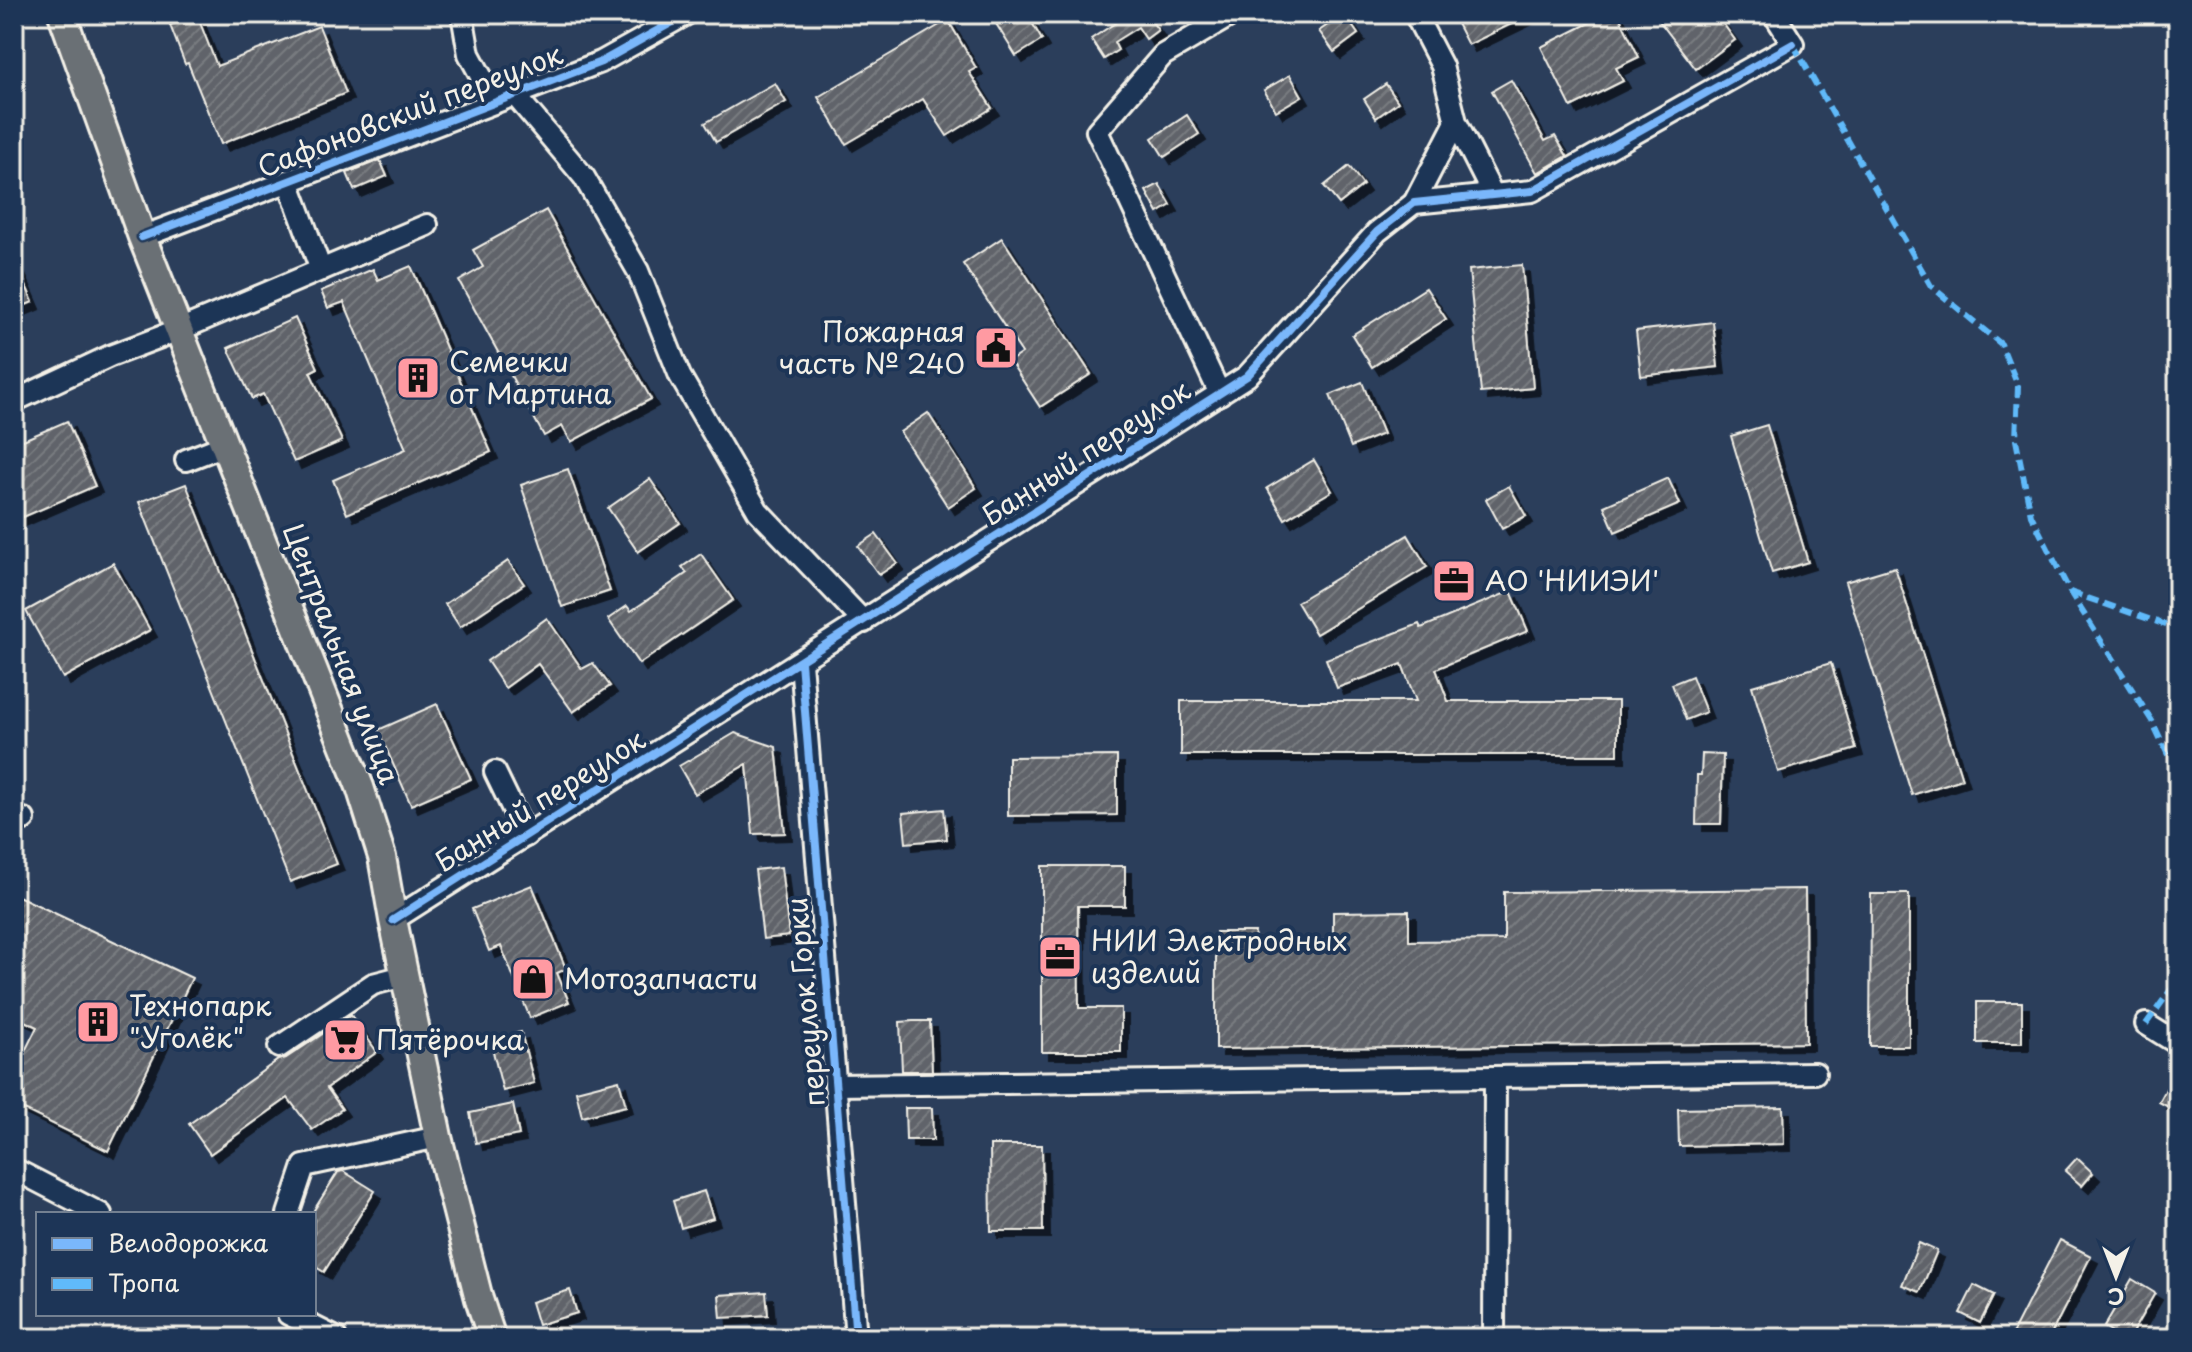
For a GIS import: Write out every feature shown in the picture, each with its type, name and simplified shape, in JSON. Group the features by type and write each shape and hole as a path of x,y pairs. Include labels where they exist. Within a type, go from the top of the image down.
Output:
{"main road":[{"name":"Центральная улица","path":"62,14 142,237 360,787 382,857 438,1137 479,1299 492,1338"}],"street":[{"path":"462,14 469,54 495,102"},
{"name":"Сафоновский переулок","path":"142,237 601,62 687,14"},
{"path":"1220,394 1097,131 1163,55 1233,14"},
{"path":"1415,14 1442,66 1456,122 1493,195"},
{"path":"1414,203 1532,191 1793,44 1774,14"},
{"path":"515,95 584,177 638,271 680,376 758,511 864,622"},
{"path":"1414,203 1456,122"},
{"path":"288,181 321,270"},
{"name":"Банный переулок","path":"393,920 1247,376 1377,232 1414,203"},
{"path":"14,401 110,356 427,225"},
{"path":"186,460 225,445"},
{"name":"переулок Горки","path":"801,662 856,1338"},
{"path":"495,772 526,836"},
{"path":"279,1047 373,984 404,976"},
{"path":"2146,1024 2178,1044"},
{"path":"835,1085 1815,1073"},
{"path":"1494,1338 1495,1077"},
{"path":"289,1212 304,1166 438,1137"},
{"path":"14,1169 97,1212"},
{"path":"292,1316 336,1338"}],"building":[{"path":"990,14 1027,14 1042,40 1016,56"},
{"path":"1129,14 1159,14 1150,19 1158,30 1146,39 1138,27 1114,42 1118,50 1104,59 1091,39"},
{"path":"1344,14 1358,34 1334,52 1319,31"},
{"path":"1452,14 1532,14 1468,45"},
{"path":"1607,14 1618,14 1639,57 1616,68 1623,81 1571,107 1541,47"},
{"path":"1654,14 1716,14 1735,40 1696,69"},
{"path":"197,15 217,66 319,26 346,93 221,144 170,25"},
{"path":"948,20 976,68 969,72 992,108 947,136 923,99 846,144 818,97"},
{"path":"1290,75 1302,96 1276,111 1264,90"},
{"path":"1511,80 1545,141 1555,136 1567,156 1537,173 1492,91"},
{"path":"775,83 786,102 716,142 705,123"},
{"path":"1386,84 1398,102 1376,118 1364,99"},
{"path":"1187,115 1199,134 1164,157 1152,138"},
{"path":"380,160 387,176 354,190 347,173"},
{"path":"1349,166 1363,185 1339,204 1324,186"},
{"path":"1159,184 1171,205 1158,213 1146,191"},
{"path":"546,210 651,399 571,442 562,426 544,436 459,281 483,267 473,250"},
{"path":"1002,238 1091,374 1040,407 1010,361 1022,353 963,264"},
{"path":"14,258 33,302 14,310"},
{"path":"1522,265 1533,388 1481,393 1469,270"},
{"name":"Семечки от Мартина","path":"411,266 491,452 347,514 333,480 406,449 344,302 328,308 321,291 373,269 378,280"},
{"path":"1426,288 1446,319 1372,367 1352,335"},
{"path":"295,318 318,368 310,372 342,441 294,462 263,394 252,399 228,348"},
{"path":"1713,322 1718,367 1641,376 1636,331"},
{"path":"1362,382 1383,434 1351,447 1330,395"},
{"path":"928,413 976,488 948,507 900,432"},
{"path":"67,421 95,486 14,521 14,444"},
{"path":"1767,425 1808,562 1772,573 1731,436"},
{"path":"1314,460 1332,491 1285,519 1267,488"},
{"path":"568,469 610,591 562,607 521,485"},
{"path":"1668,478 1680,504 1615,532 1604,506"},
{"path":"650,479 680,523 638,552 608,508"},
{"path":"186,484 337,864 290,882 139,502"},
{"path":"1509,486 1526,516 1502,529 1486,499"},
{"path":"876,534 897,563 879,575 858,546"},
{"path":"1408,535 1427,567 1316,634 1297,602"},
{"path":"701,554 733,600 639,664 608,619 627,606 631,611 687,573 682,567"},
{"path":"508,561 524,584 460,627 445,604"},
{"path":"113,563 150,630 63,678 26,611"},
{"path":"1895,567 1962,779 1912,795 1845,582"},
{"path":"1511,591 1528,631 1436,669 1448,701 1618,701 1618,755 1181,755 1181,701 1416,701 1402,664 1337,688 1326,659 1419,624 1421,628"},
{"path":"547,618 582,669 593,663 610,686 573,712 538,664 505,688 487,661"},
{"path":"1831,663 1856,749 1778,772 1752,686"},
{"path":"1692,676 1706,712 1686,720 1672,684"},
{"path":"437,704 471,779 411,805 378,730"},
{"path":"735,733 776,747 785,833 753,834 747,764 695,794 679,766"},
{"path":"1702,754 1723,755 1721,824 1696,824 1697,775 1701,775"},
{"path":"1117,756 1117,815 1008,816 1008,757"},
{"path":"944,809 947,839 906,843 903,813"},
{"name":"НИИ Электродных изделий","path":"1042,866 1125,866 1125,906 1078,906 1079,1008 1121,1008 1121,1052 1042,1052"},
{"path":"781,867 789,936 763,939 755,870"},
{"path":"532,885 566,969 557,973 569,1002 530,1018 501,946 489,951 472,909"},
{"path":"1805,889 1806,1043 1216,1049 1216,932 1255,932 1254,940 1333,940 1333,912 1409,911 1409,941 1504,940 1504,892"},
{"name":"Технопарк \"Уголёк\"","path":"14,894 192,978 108,1151 14,1105 14,1073 37,1027 14,1016"},
{"path":"1871,894 1909,894 1909,1046 1870,1046"},
{"path":"1977,1002 2022,1002 2022,1043 1977,1043"},
{"path":"351,1015 377,1052 327,1088 342,1109 312,1130 288,1098 210,1154 189,1124 278,1060 286,1058"},
{"path":"930,1021 932,1071 902,1071 900,1022"},
{"path":"521,1032 534,1083 503,1091 490,1040"},
{"path":"2178,1067 2178,1112 2159,1102"},
{"path":"619,1080 626,1106 582,1117 576,1091"},
{"path":"513,1104 519,1135 476,1143 470,1113"},
{"path":"1783,1107 1784,1144 1679,1146 1678,1109"},
{"path":"905,1108 932,1108 933,1140 906,1140"},
{"path":"990,1145 1042,1145 1043,1231 991,1231"},
{"path":"2077,1158 2093,1173 2082,1186 2065,1171"},
{"path":"343,1171 375,1191 324,1272 316,1267 314,1210 338,1172"},
{"path":"704,1191 713,1218 681,1228 673,1201"},
{"path":"2060,1240 2091,1256 2049,1338 2010,1338"},
{"path":"1919,1243 1937,1251 1920,1292 1902,1285"},
{"path":"2132,1279 2155,1293 2129,1338 2123,1338 2104,1327"},
{"path":"1974,1285 1994,1295 1980,1323 1960,1313"},
{"path":"570,1290 577,1313 538,1325 531,1302"},
{"path":"766,1292 768,1315 721,1318 719,1295"}],"railway":[{"path":"14,1333 23,1338"}],"marked path":[{"path":"1793,44 1931,286 2001,344 2018,386 2016,440 2031,515 2070,592 2152,721 2178,776"},
{"path":"2070,592 2178,629"},
{"path":"2146,1024 2178,980"}],"cycle path":[{"path":"142,237 601,62 687,14"},
{"path":"393,920 1247,376 1377,232 1414,203 1532,191 1793,44"},
{"path":"801,662 856,1338"}],"place":[{"name":"Пожарная часть № 240","path":"996,348"},
{"name":"Семечки от Мартина","path":"418,378"},
{"name":"АО 'НИИЭИ'","path":"1454,581"},
{"name":"НИИ Электродных изделий","path":"1060,957"},
{"name":"Мотозапчасти","path":"533,979"},
{"name":"Технопарк \"Уголёк\"","path":"98,1022"},
{"name":"Пятёрочка","path":"345,1040"}]}
